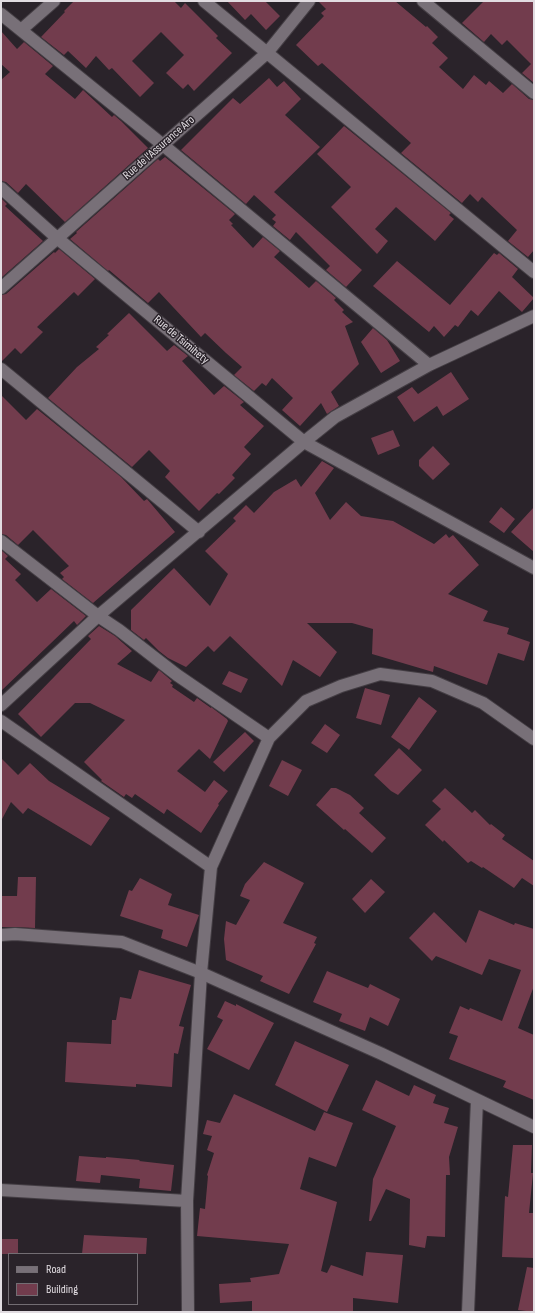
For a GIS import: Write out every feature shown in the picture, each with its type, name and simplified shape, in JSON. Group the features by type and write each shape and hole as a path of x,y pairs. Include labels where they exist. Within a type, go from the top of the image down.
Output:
{"street":[{"path":"21,30 54,1"},
{"path":"204,1 534,272"},
{"name":"Rue de l'Assurance Aro","path":"1,288 267,53 309,1"},
{"path":"423,1 534,93"},
{"path":"1,14 163,145 429,365"},
{"name":"Rue de Tsimihety","path":"1,188 57,238 304,442 534,568"},
{"path":"1,705 98,616 304,442 336,417 429,365 534,316"},
{"path":"1,369 199,532"},
{"path":"1,541 177,675 269,738"},
{"path":"188,1312 186,1201 201,973 211,867 269,738 306,701 341,686 380,674 432,681 483,703 534,739"},
{"path":"1,722 211,867"},
{"path":"1,935 15,934 122,942 201,973 382,1054 534,1127"},
{"path":"468,1312 477,1100"},
{"path":"1,1190 186,1201"}],"building":[{"path":"74,1 174,1 181,8 185,3 218,36 216,38 232,53 194,91 188,84 183,89 166,73 184,55 161,32 132,61 154,83 140,97 112,68 109,70 96,56 86,68 68,51 64,55 41,37"},
{"path":"227,1 265,1 280,16 266,30 251,14 245,20"},
{"path":"318,1 395,1 426,27 427,26 438,37 432,43 448,58 439,67 463,89 474,75 486,85 489,81 503,93 512,84 529,99 534,100 534,250 528,257 508,241 517,230 482,197 478,202 470,194 462,203 401,153 411,143 322,63 318,66 296,45 324,16 321,13 326,9"},
{"path":"484,1 534,1 534,83 522,73 531,64 507,40 502,45 491,34 484,42 462,23"},
{"path":"1,31 17,49 24,42 53,66 45,74 75,99 83,90 112,117 114,115 121,121 148,148 65,222 26,184 18,193 6,182 1,181 1,80 10,72 1,64"},
{"path":"269,78 277,87 284,81 301,99 285,115 320,147 274,192 362,270 346,287 326,270 330,266 296,232 290,240 273,226 276,222 272,219 276,215 254,195 246,204 181,150 233,98 240,104"},
{"path":"344,126 451,213 449,215 454,219 435,241 396,207 375,229 388,241 377,254 331,207 351,187 317,154"},
{"path":"165,157 235,214 229,220 233,224 231,225 253,248 263,237 280,251 274,257 309,288 316,281 336,298 334,300 344,310 342,312 353,322 345,326 359,364 331,392 339,406 327,414 321,403 300,426 282,410 293,398 272,378 266,386 262,383 254,391 234,375 242,367 205,333 201,337 159,292 148,303 70,239 158,159 160,161"},
{"path":"1,198 7,204 5,206 43,241 1,278"},
{"path":"59,249 95,279 78,296 74,292 37,327 43,332 21,354 15,348 1,362 1,295 6,294"},
{"path":"494,253 497,255 499,253 518,269 512,277 534,298 522,312 499,291 478,316 471,310 458,327 455,325 444,337 434,326 429,332 373,286 397,261 450,305"},
{"path":"129,313 167,351 174,345 188,356 182,361 214,395 224,386 244,402 240,405 264,426 244,447 251,454 232,475 235,478 199,511 165,477 170,471 149,450 132,467 48,398 77,367 99,349 96,347"},
{"path":"373,328 387,340 400,361 381,373 361,342"},
{"path":"451,372 469,399 443,416 437,406 414,422 397,397 412,387 418,394"},
{"path":"1,395 26,420 37,409 121,477 144,501 147,499 175,532 93,603 62,579 64,577 60,573 69,566 33,530 18,545 6,535 1,534"},
{"path":"393,430 400,446 378,455 371,438"},
{"path":"433,446 450,464 433,480 419,466 419,460"},
{"path":"322,461 334,468 315,493 330,520 346,502 361,516 393,521 434,544 446,534 449,538 453,535 479,565 448,594 488,611 483,621 509,628 507,634 530,642 524,661 498,653 487,685 434,666 433,672 372,654 373,629 352,623 307,623 337,652 320,677 293,660 282,686 230,636 214,652 208,646 186,667 168,658 146,638 144,640 131,630 131,610 174,568 210,606 228,574 205,551 236,521 233,518 246,505 254,513 274,492 296,479 301,487"},
{"path":"501,507 515,519 504,533 489,522"},
{"path":"534,507 534,552 511,532"},
{"path":"1,550 8,556 5,559 21,574 15,580 37,602 51,589 86,616 77,625 74,621 1,691"},
{"path":"99,626 115,636 132,651 117,664 151,682 159,670 172,681 170,683 173,685 172,687 194,702 197,698 228,721 210,759 199,749 177,771 205,792 214,780 228,791 218,804 219,805 201,833 167,809 164,814 135,794 132,798 126,794 124,797 101,781 102,780 84,762 125,720 90,703 75,703 41,737 18,714 91,639 88,636"},
{"path":"229,671 248,679 241,693 222,684"},
{"path":"365,688 390,695 381,725 356,718"},
{"path":"419,697 437,711 409,750 391,737"},
{"path":"325,724 340,735 327,753 311,743"},
{"path":"245,732 254,741 224,772 213,762"},
{"path":"399,748 422,770 398,795 391,791 374,775"},
{"path":"1,758 18,775 30,763 49,781 110,818 91,846 28,808 23,814 11,802 1,821"},
{"path":"282,760 302,770 288,796 269,786"},
{"path":"331,788 336,788 350,795 364,808 359,813 386,838 372,853 316,805"},
{"path":"445,788 472,813 475,810 490,825 491,824 505,835 502,839 534,861 534,886 522,878 514,888 483,867 482,868 471,861 468,863 444,840 443,842 425,825 441,809 432,801"},
{"path":"264,862 304,883 283,923 317,937 314,943 316,944 289,994 260,981 263,976 226,960 224,939 226,921 236,925 250,900 240,896 245,884"},
{"path":"18,877 36,877 35,928 1,927 1,896 17,896"},
{"path":"140,878 172,894 168,905 199,915 187,947 161,938 163,930 120,916 129,890 132,891"},
{"path":"371,879 385,892 365,913 352,899"},
{"path":"479,910 514,925 515,923 534,929 534,986 518,1028 534,1035 534,1100 503,1087 506,1081 449,1059 458,1036 449,1033 460,1006 469,1010 470,1008 502,1021 521,970 489,959 482,975 436,956 432,961 409,938 434,912 466,943"},
{"path":"139,970 191,985 179,1026 184,1027 178,1054 174,1053 172,1087 136,1084 136,1087 65,1082 67,1042 111,1044 112,1020 116,1020 120,997 131,999"},
{"path":"327,971 368,988 370,984 400,999 388,1026 370,1017 365,1031 339,1021 342,1014 313,1002"},
{"path":"225,1001 236,1006 236,1004 274,1023 249,1070 207,1049 223,1020 217,1017"},
{"path":"295,1041 349,1065 327,1112 275,1085"},
{"path":"376,1080 409,1096 414,1085 436,1095 433,1103 449,1108 444,1123 458,1127 449,1157 450,1175 446,1175 445,1237 427,1236 425,1248 409,1245 410,1199 386,1189 371,1221 369,1221 373,1179 396,1126 362,1110"},
{"path":"234,1094 315,1131 324,1112 353,1123 336,1167 309,1157 300,1189 337,1202 321,1271 327,1273 331,1265 363,1276 366,1252 403,1255 398,1303 353,1298 353,1312 252,1312 252,1301 220,1303 219,1284 251,1282 250,1278 279,1274 289,1244 197,1236 200,1208 205,1209 207,1175 214,1153 207,1150 212,1136 203,1134 207,1120 220,1123"},
{"path":"513,1145 532,1145 531,1173 533,1173 529,1213 534,1213 534,1258 502,1257 505,1196 508,1197"},
{"path":"79,1156 140,1160 139,1161 174,1165 171,1191 139,1188 140,1179 101,1175 100,1183 76,1181"},
{"path":"84,1235 147,1238 146,1254 82,1253"},
{"path":"1,1239 18,1239 18,1253 1,1254"},
{"path":"527,1267 534,1268 534,1312 518,1310"}]}
